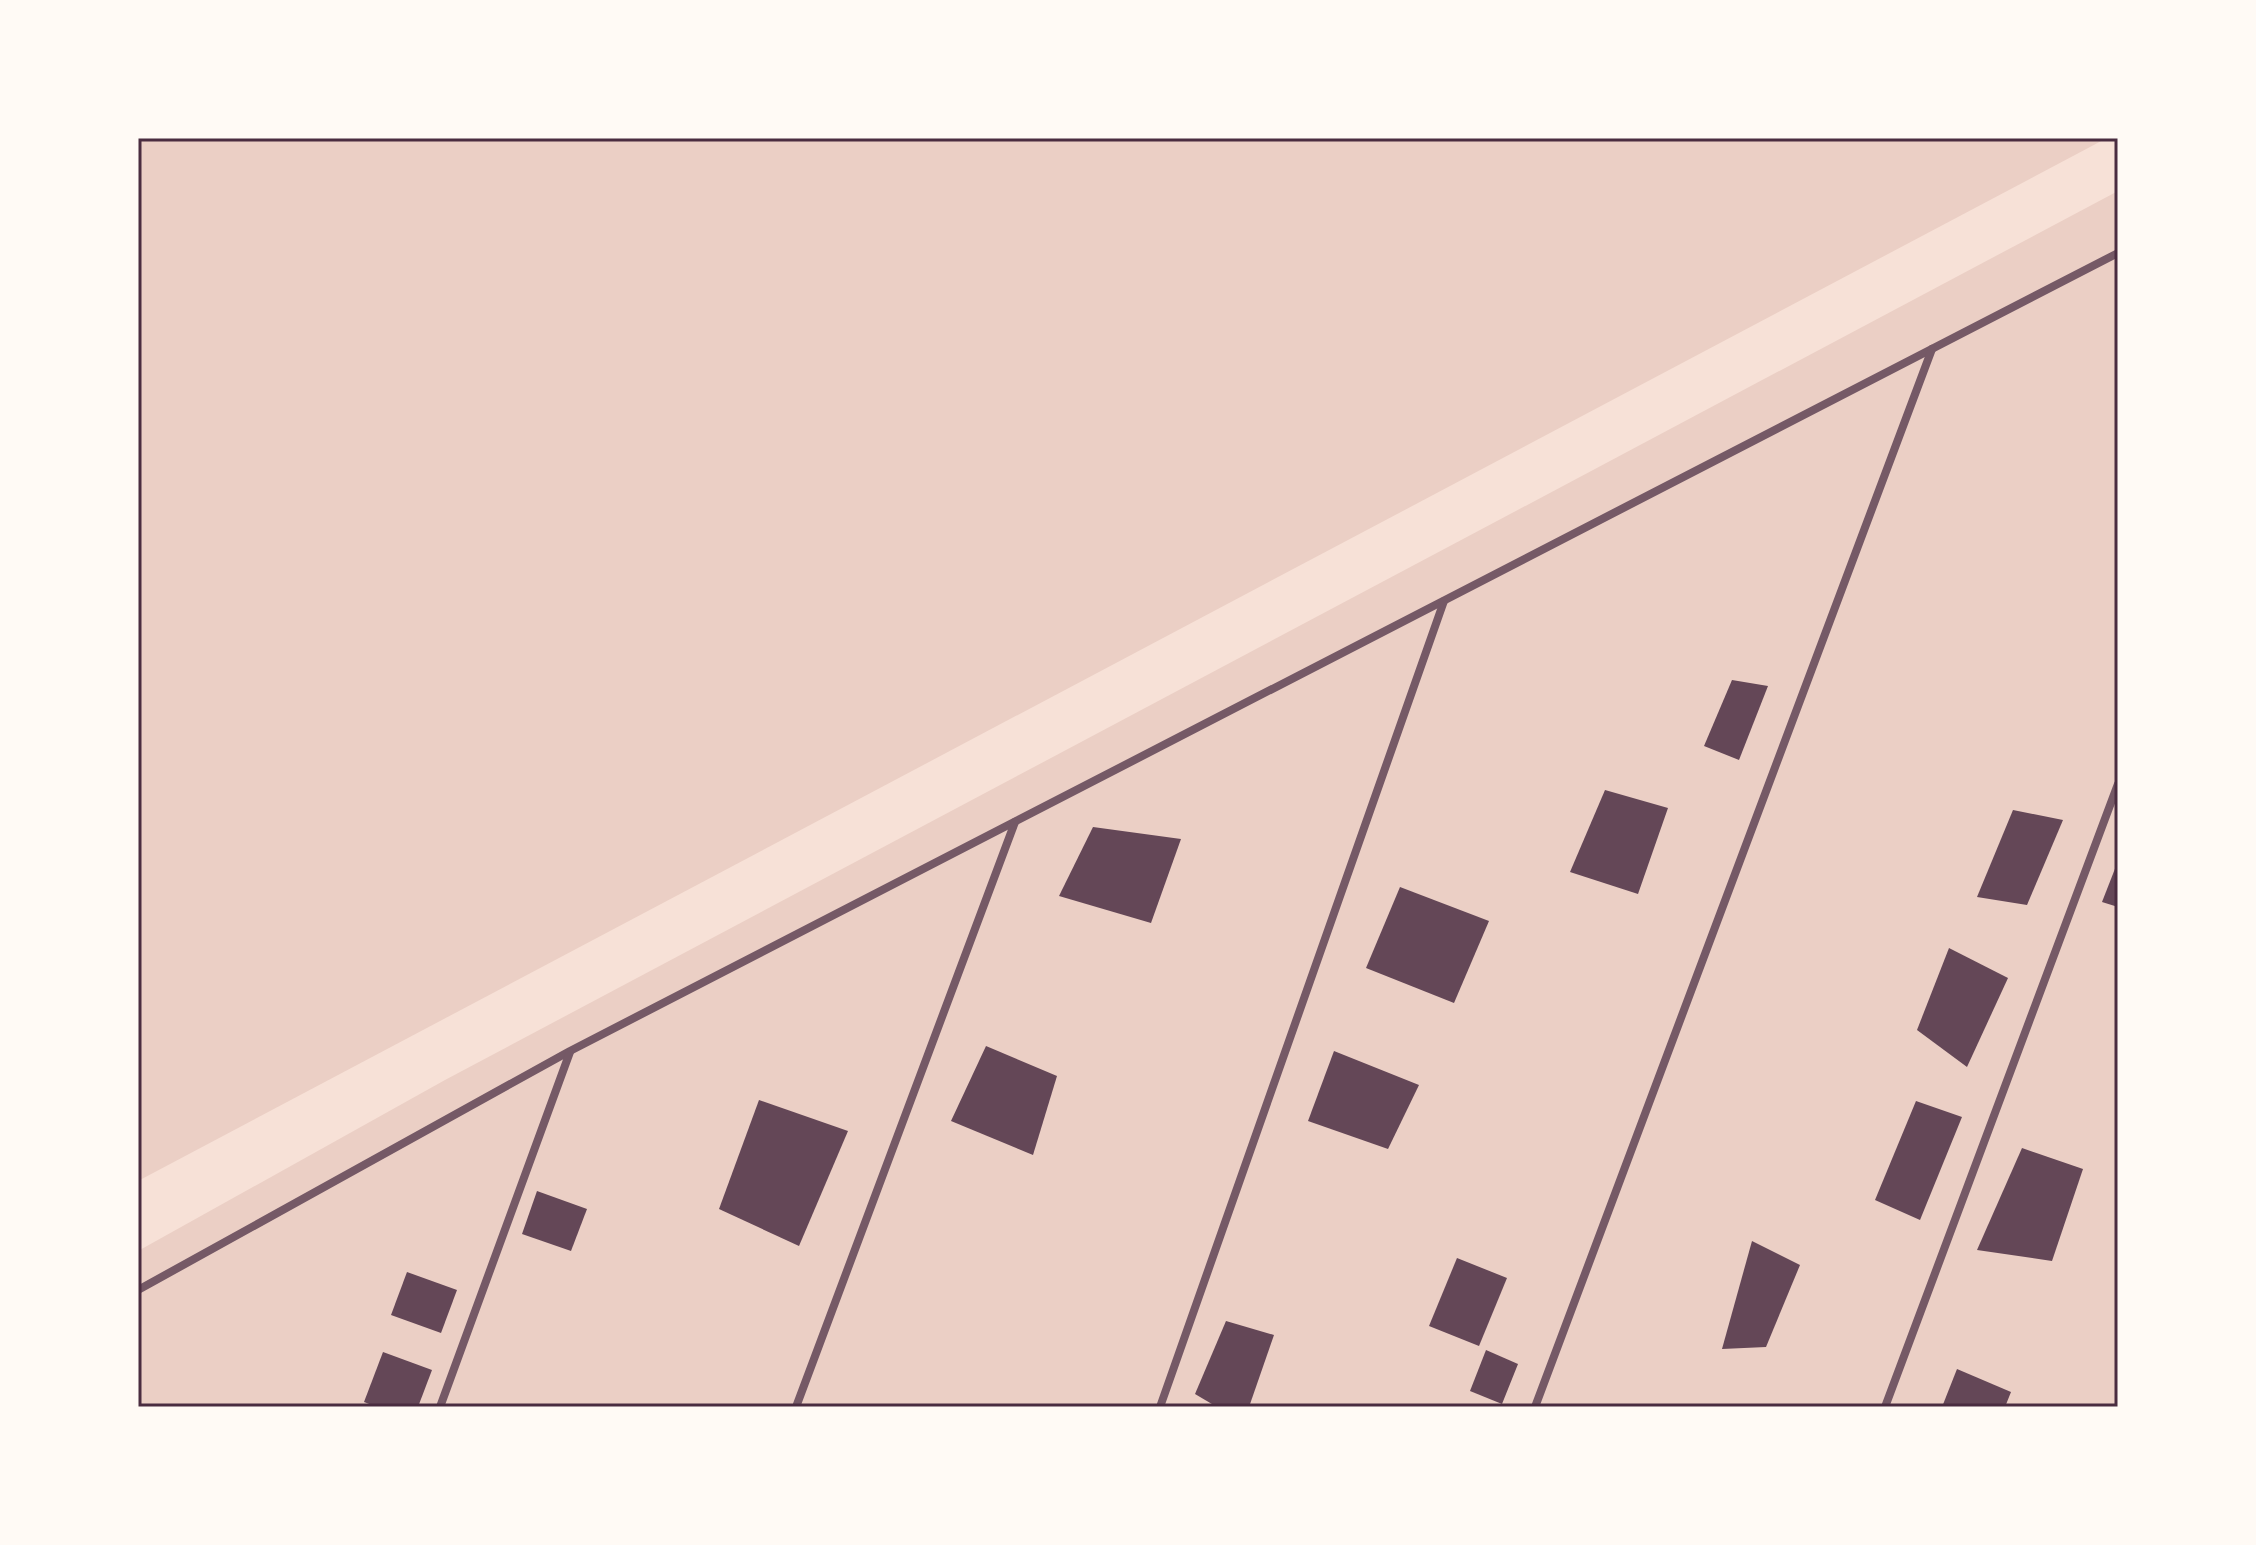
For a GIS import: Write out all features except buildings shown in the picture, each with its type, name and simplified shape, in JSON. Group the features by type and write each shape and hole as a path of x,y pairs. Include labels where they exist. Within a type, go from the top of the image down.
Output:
{"street":[{"path":"138,1290 570,1051 2118,253"},
{"path":"1535,1407 1932,349"},
{"path":"1160,1407 1444,600"},
{"path":"1885,1407 2118,784"},
{"path":"796,1407 1015,822"},
{"path":"440,1407 570,1051"}],"shaded area":[{"path":"138,138 2107,138 138,1181"},
{"path":"2118,191 2118,1407 138,1407 138,1251 445,1080"}]}
